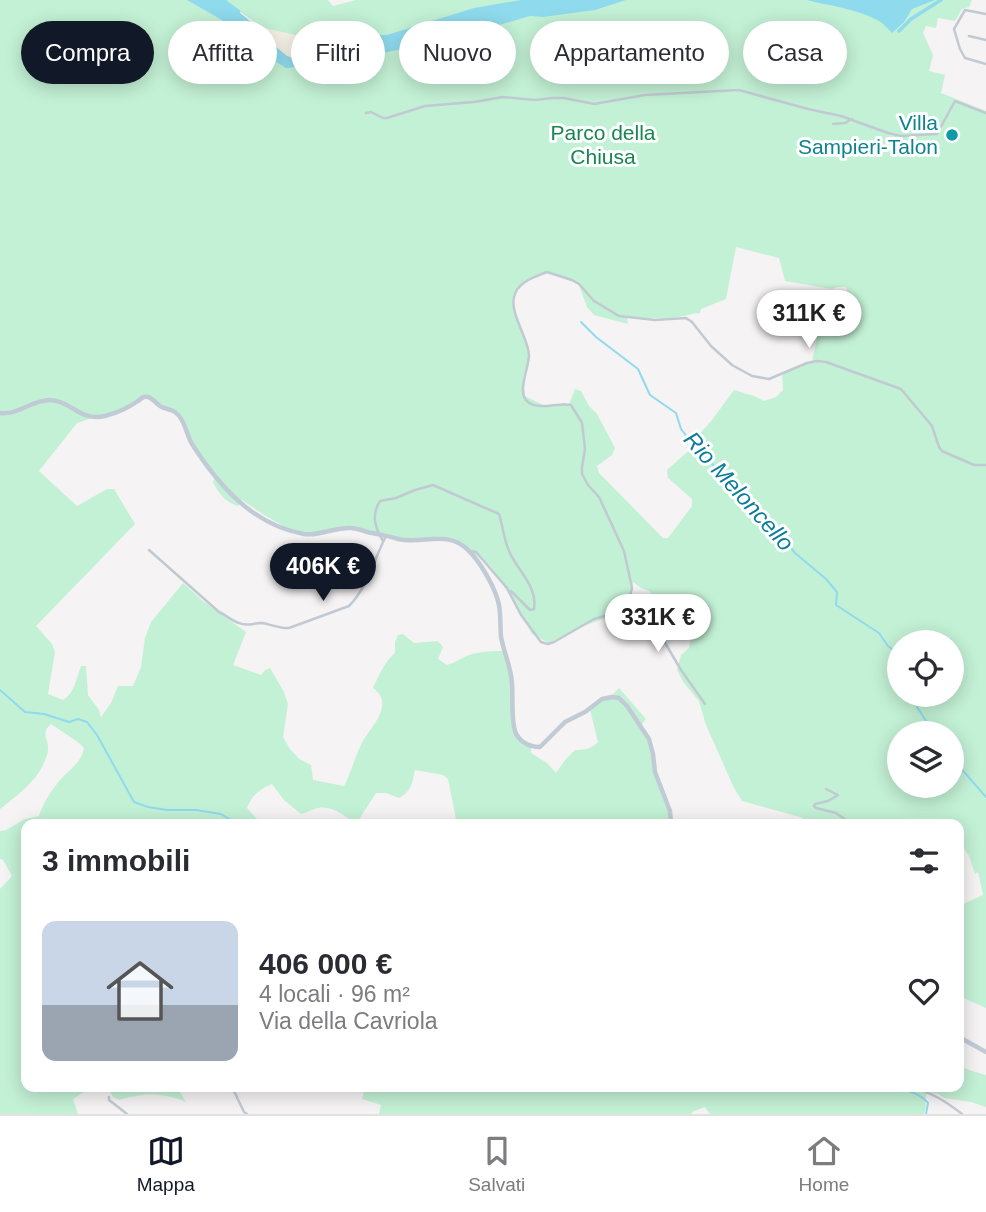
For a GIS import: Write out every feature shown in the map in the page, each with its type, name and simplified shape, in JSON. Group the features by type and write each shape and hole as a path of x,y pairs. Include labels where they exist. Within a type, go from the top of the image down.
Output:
{"street":[{"path":"986,15 965,10 956,24 955,31 965,58 986,64"},
{"path":"970,36 986,40"},
{"path":"366,113 371,112 387,118 425,106 503,97 564,99 594,104 645,95 739,90 852,119 888,133 910,136 940,132 955,101 986,113"},
{"path":"833,124 852,119"},
{"path":"507,588 521,615 544,643 554,642 594,619 627,608 632,588 624,551 599,497 582,474 582,423 571,405 535,405 523,396 528,352 513,298 524,283 550,272 572,279 594,301 619,316 655,320 685,317 732,365 752,376 769,379 778,377 817,361 897,387 929,422 942,451 974,465 986,465"},
{"path":"0,413 6,414 33,403 50,400 84,416 95,418 123,410 144,396 149,397 160,406 175,412 182,420 191,442 234,498 256,515 280,528 306,534 353,528 416,540 446,539 467,548 483,569 499,601 501,637 511,672 516,734 530,746 540,747 565,722 586,712 602,699 619,698 649,739 655,772 668,804 670,819"},
{"path":"383,541 380,537 383,534 374,515 380,502 431,485 494,511 499,514 509,551 530,585 534,609 530,610 476,552 470,551"},
{"path":"149,550 219,612 236,623 259,623 283,629 349,606 361,590 383,541 394,537"},
{"path":"610,614 656,632 705,704"},
{"path":"826,789 838,795 814,806 836,813 845,819"},
{"path":"964,1040 986,1052"},
{"path":"234,1092 247,1114"},
{"path":"928,1092 942,1098 962,1114"},
{"path":"109,1097 109,1100 127,1114"}],"green space":[{"name":"Parco della Chiusa","path":"0,0 328,0 333,6 356,0 972,0 969,7 962,9 955,21 938,18 936,28 926,26 923,33 933,55 929,71 945,75 941,93 986,111 986,1008 964,998 964,904 983,895 978,872 975,874 964,848 964,819 803,819 742,801 706,725 699,701 677,670 681,655 689,648 691,636 688,619 680,611 659,601 649,591 633,582 629,605 625,611 581,627 549,643 532,634 491,567 471,551 438,536 424,541 344,529 313,537 289,529 242,500 238,506 229,502 215,486 213,482 216,474 202,459 178,414 167,411 148,395 117,414 77,423 39,471 77,506 107,489 114,489 135,524 36,626 52,644 55,652 48,694 63,700 75,685 81,666 86,666 88,695 101,717 118,686 133,686 141,667 145,638 151,622 183,583 246,632 233,665 261,675 270,668 288,704 283,737 299,759 311,765 313,780 344,786 361,745 382,709 380,695 373,688 395,653 398,635 403,634 414,643 438,641 443,647 438,659 447,665 474,654 506,651 514,687 516,733 531,745 531,753 547,763 556,773 575,750 588,749 598,742 590,710 602,698 611,696 619,688 646,719 639,728 650,742 653,768 670,819 456,819 448,779 443,775 415,770 407,792 399,798 386,793 376,793 359,819 348,819 323,807 301,814 284,800 272,784 257,793 247,808 257,819 25,819 39,816 50,793 83,753 84,748 79,743 51,724 45,733 48,753 35,778 0,809","holes":["736,247 779,258 785,281 832,289 846,287 851,298 843,311 830,318 826,306 812,361 782,375 783,390 776,397 764,401 734,390 694,440 695,445 667,470 668,478 692,499 692,506 668,538 663,538 599,473 597,466 612,455 615,448 581,391 575,389 569,404 573,409 565,403 547,407 525,396 523,378 530,353 512,300 523,285 544,274 551,272 579,285 587,307 594,315 628,324 627,317 665,318 700,313 701,309 726,299"]},
{"path":"21,821 21,1092 84,1092 73,1099 78,1114 0,1114 0,889 12,876 0,859 0,831"},
{"path":"964,1068 986,1075 986,1107 944,1098 927,1092 964,1092"},
{"path":"110,1092 180,1092 186,1102 168,1096 152,1095 119,1100"},
{"path":"364,1092 927,1092 924,1114 710,1114 705,1107 691,1114 379,1114 381,1105 362,1099"}],"sand":[{"path":"240,11 254,21 250,21"},
{"path":"277,31 291,34 291,58 277,48"}],"water":[{"path":"187,0 226,0 254,21 240,11 250,21 222,20"},
{"path":"521,0 626,0 595,10 543,17 530,16 513,21 432,21 474,8"},
{"path":"807,0 935,0 912,9 904,22 892,33 879,21 862,14"},
{"path":"399,31 399,50 385,53 385,35"},
{"path":"277,48 291,57 291,68 286,68 277,62"}],"waterway":[{"path":"899,31 911,19 941,0"},
{"name":"Rio Meloncello","path":"581,322 638,369 650,395 676,413 681,429 701,454 739,488 795,553 837,592 836,605 879,633 887,645"},
{"path":"0,690 25,712 44,714 69,722 78,719 87,722 134,802 167,810 196,810 221,814 229,819"},
{"name":"Rio Meloncello","path":"917,707 926,721"},
{"name":"Rio Meloncello","path":"964,772 986,797"},
{"path":"911,1092 928,1103 926,1114"}],"place":[{"name":"Villa Sampieri-Talon","path":"952,135"}]}
